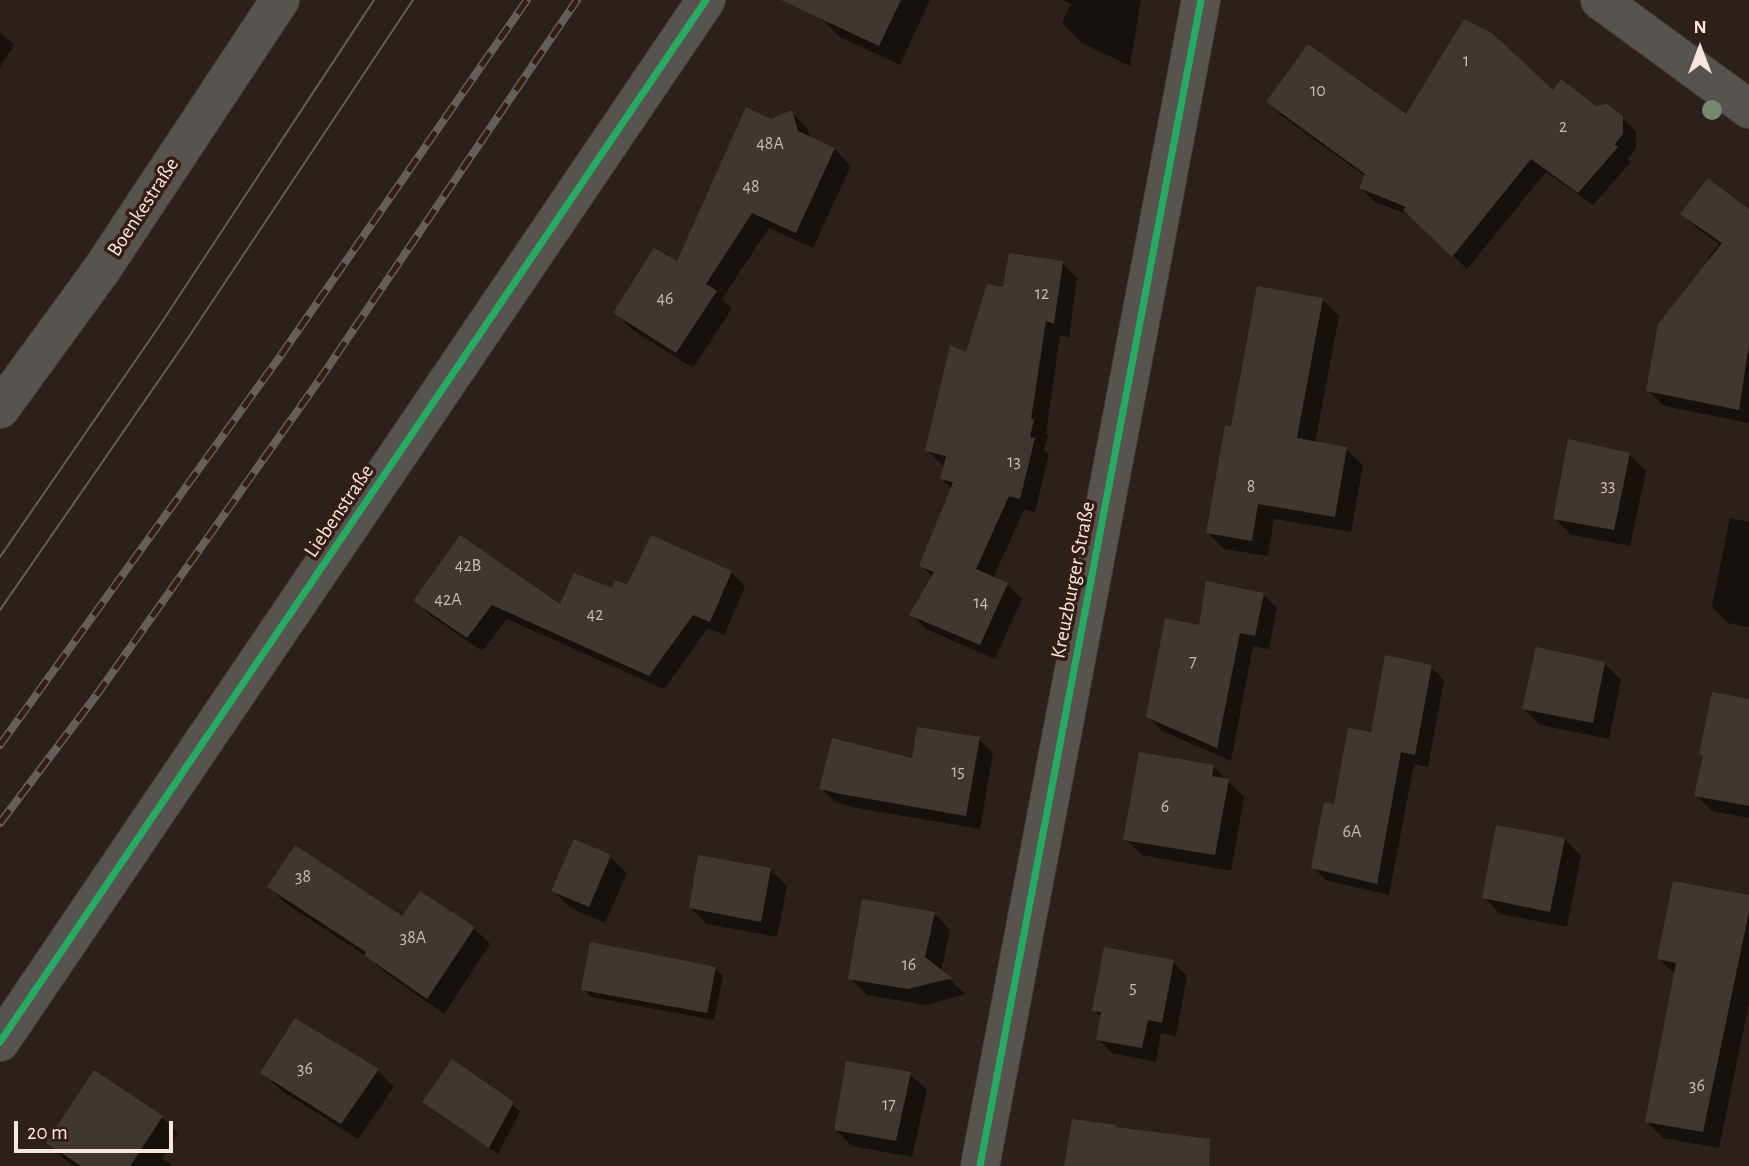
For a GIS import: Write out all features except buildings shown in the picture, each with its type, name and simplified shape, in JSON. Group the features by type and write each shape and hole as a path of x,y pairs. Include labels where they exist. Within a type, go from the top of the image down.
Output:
{"street":[{"name":"Boenkestraße","path":"0,409 102,270 279,0"},
{"name":"Liebenstraße","path":"0,1042 706,0"},
{"name":"Kreuzburger Straße","path":"980,1166 1201,0"},
{"path":"1600,0 1749,109"}],"tram line":[{"path":"0,557 160,325 374,0"},
{"path":"0,610 184,344 413,0"}],"railway":[{"path":"0,745 281,355 527,0"},
{"path":"0,823 98,693 320,379 577,0"}],"cycle path":[{"path":"0,1042 706,0"},
{"path":"980,1166 1201,0"}]}
